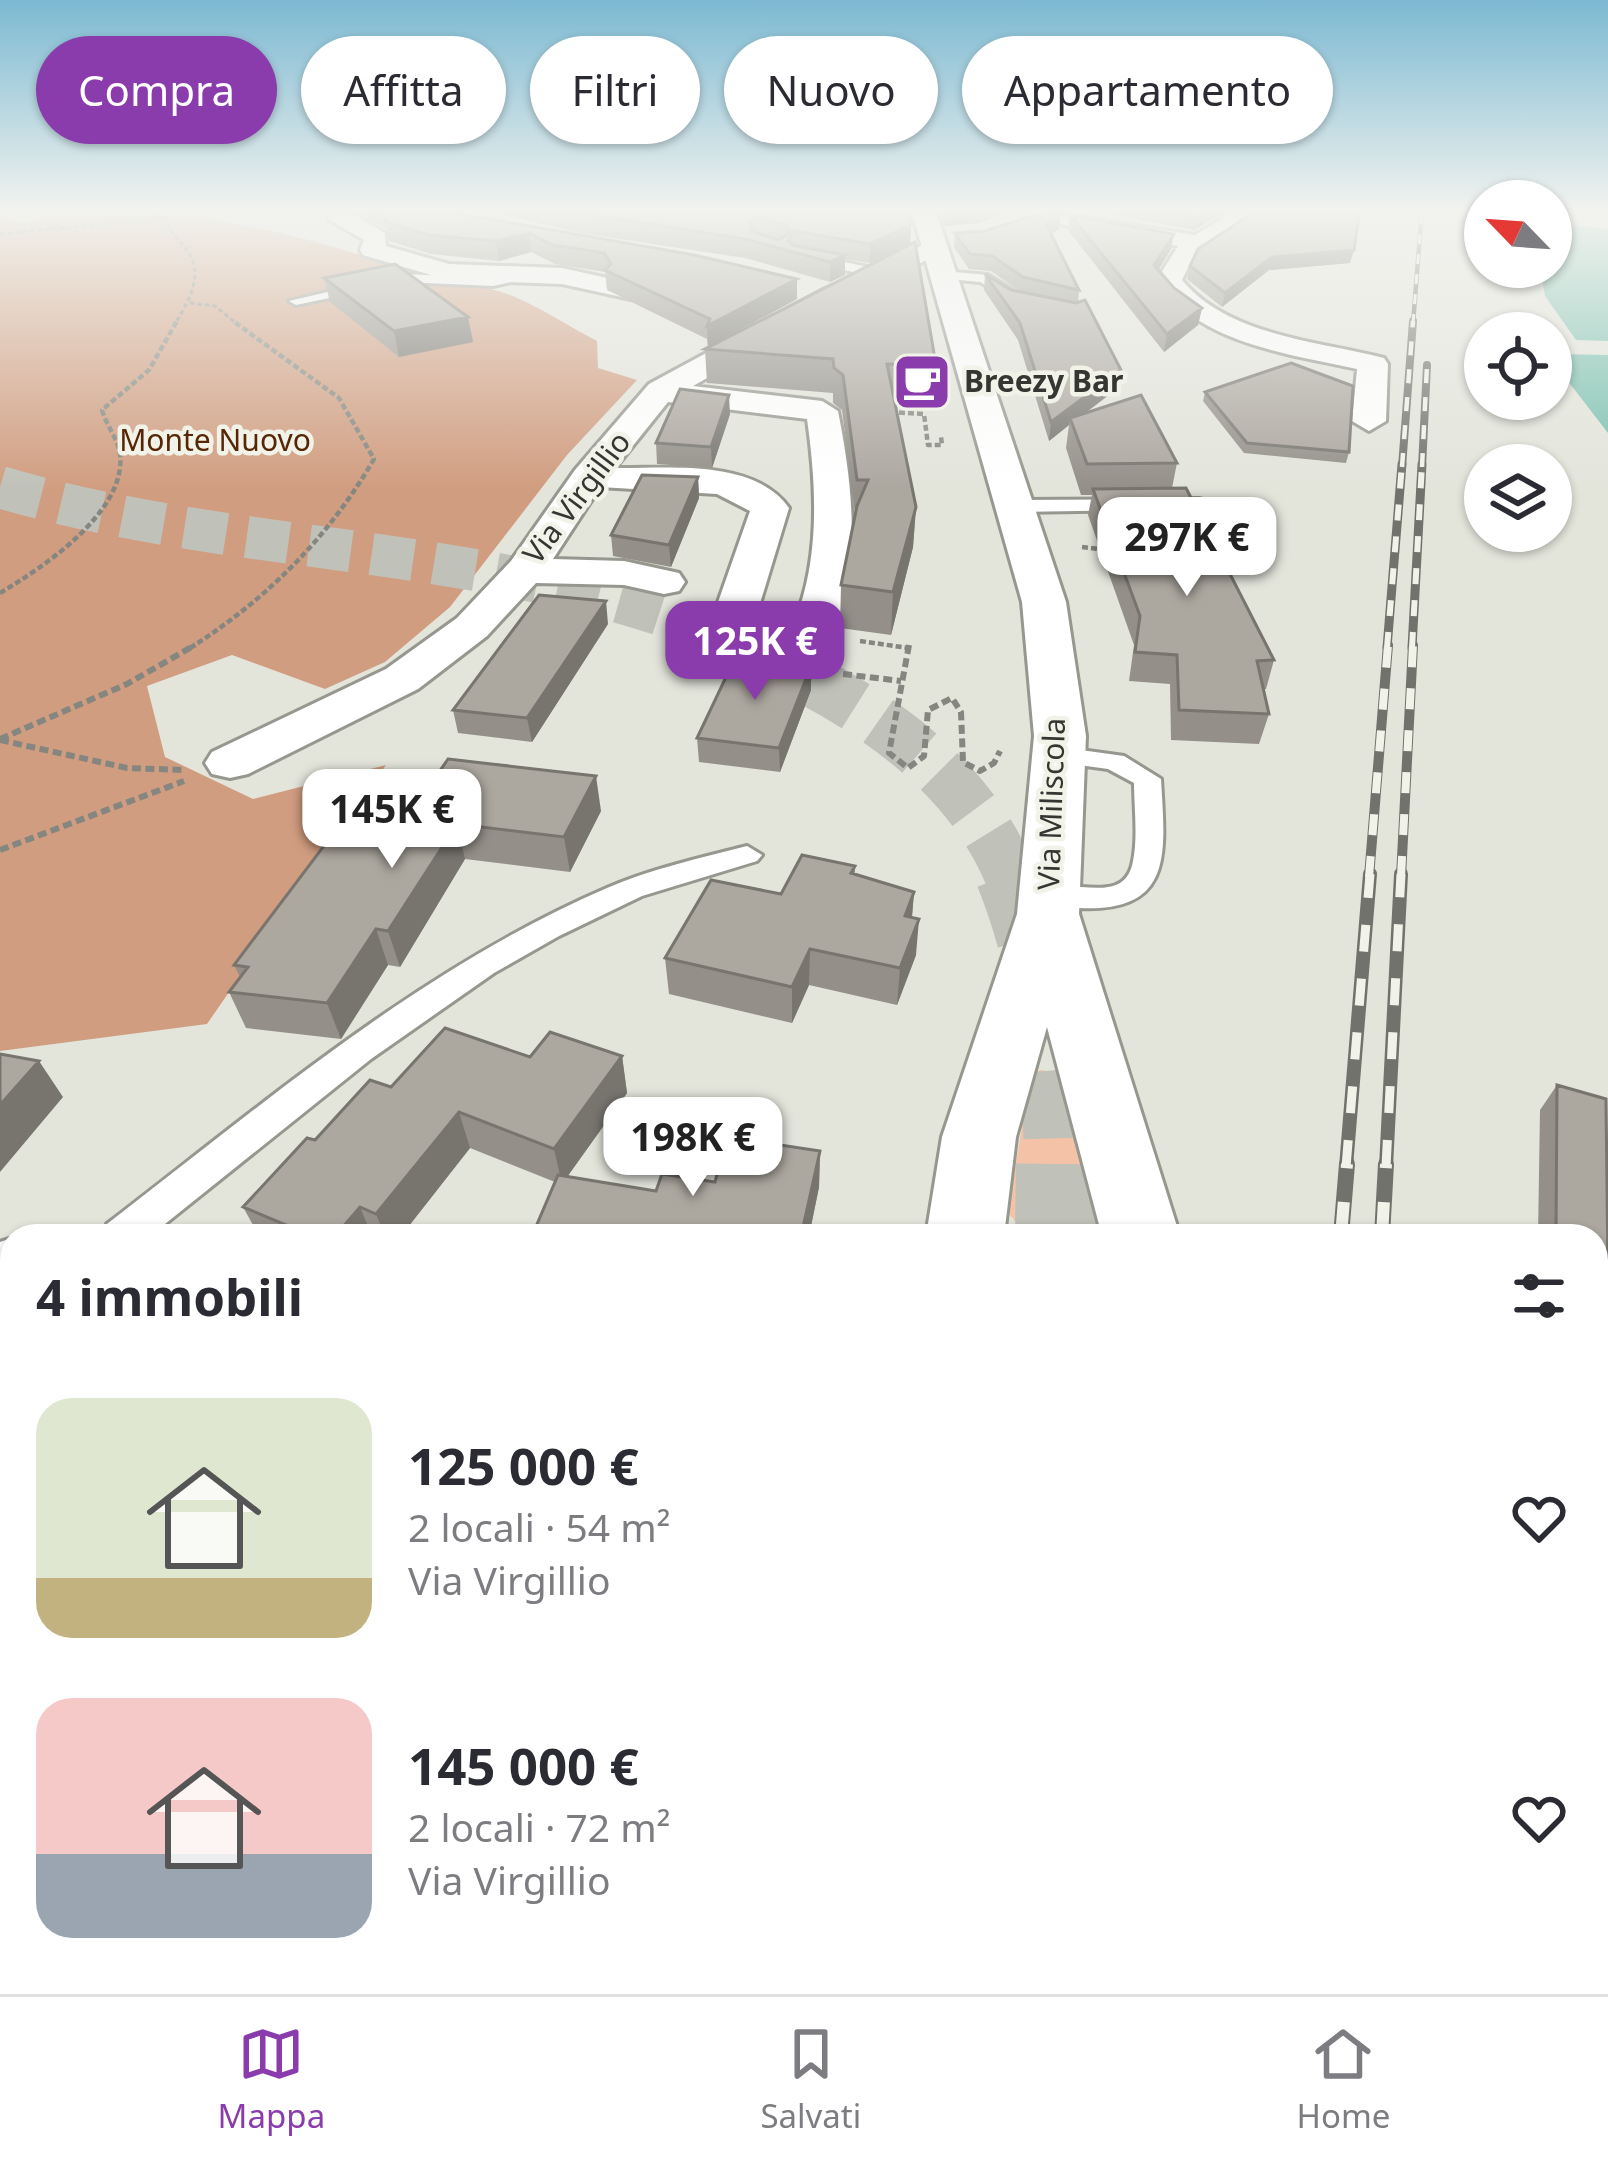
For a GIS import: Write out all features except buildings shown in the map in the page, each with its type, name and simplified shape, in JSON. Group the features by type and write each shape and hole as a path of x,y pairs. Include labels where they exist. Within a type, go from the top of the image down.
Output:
{"street":[{"name":"Via Virgillio","path":"220,767 402,679 472,627 524,570 588,478 660,391 821,302"},
{"name":"Via Miliscola","path":"954,302 1044,602 1059,745 1049,905 980,1137 976,1224"},
{"path":"1183,302 1233,328 1373,364 1369,421"},
{"path":"588,478 727,485 756,493 770,508 725,645 736,656 793,668 813,637 833,560 836,514 822,411 660,391"},
{"path":"524,570 624,573 664,582"},
{"name":"Via Miliscola","path":"1049,905 1132,1202"},
{"path":"1102,1224 1132,1202"}],"lane":[{"path":"1030,302 1035,303"},
{"path":"1015,506 1199,505"},
{"path":"1049,905 1105,902 1138,884 1150,866 1147,779 1115,761 1059,745"},
{"path":"136,1224 356,1053 459,980 620,894 747,855"}],"path":[{"path":"0,593 102,512 115,486 120,455 102,410 140,381 190,303 215,306 266,350 339,398 374,459 331,525 245,608 166,663 0,739"},
{"path":"822,411 924,415 928,445 942,445 940,415 986,414"},
{"path":"813,637 909,646 889,753 908,768 923,756 928,710 952,698 962,712 963,762 980,772 994,763 1007,738 1059,745"},
{"path":"0,739 127,769 220,767"},
{"path":"0,850 220,767"}],"shaded area":[{"path":"1034,1072 1065,1075 1080,1137 1083,1184 1078,1205 1062,1224 1019,1224 1008,1213"}],"green space":[{"name":"Monte Nuovo","path":"0,302 524,302 597,341 598,368 637,380 567,455 450,607 385,662 325,689 232,655 147,686 165,757 253,799 386,765 207,1024 0,1051"}],"water":[{"path":"1549,302 1608,302 1608,341 1576,340 1572,312 1556,312"},
{"path":"1572,354 1608,355 1608,433 1572,386"}],"tunnel":[{"path":"0,487 187,528 471,569 564,588 656,613 746,648"},
{"path":"740,645 746,648"},
{"path":"746,648 822,686 899,736 964,799 1011,877"},
{"path":"1009,874 1041,982 1055,1092 1058,1166"},
{"path":"1057,1224 1058,1166"}],"railway":[{"path":"1413,324 1415,302"},
{"path":"1402,467 1413,321"},
{"path":"1422,467 1427,365"},
{"path":"1387,648 1402,464"},
{"path":"1412,648 1422,464"},
{"path":"1369,877 1388,645"},
{"path":"1401,877 1413,645"},
{"path":"1346,1167 1370,874"},
{"path":"1386,1167 1401,874"},
{"path":"1342,1224 1347,1164"},
{"path":"1383,1224 1386,1164"}],"place":[{"name":"Breezy Bar","path":"922,382"}]}
